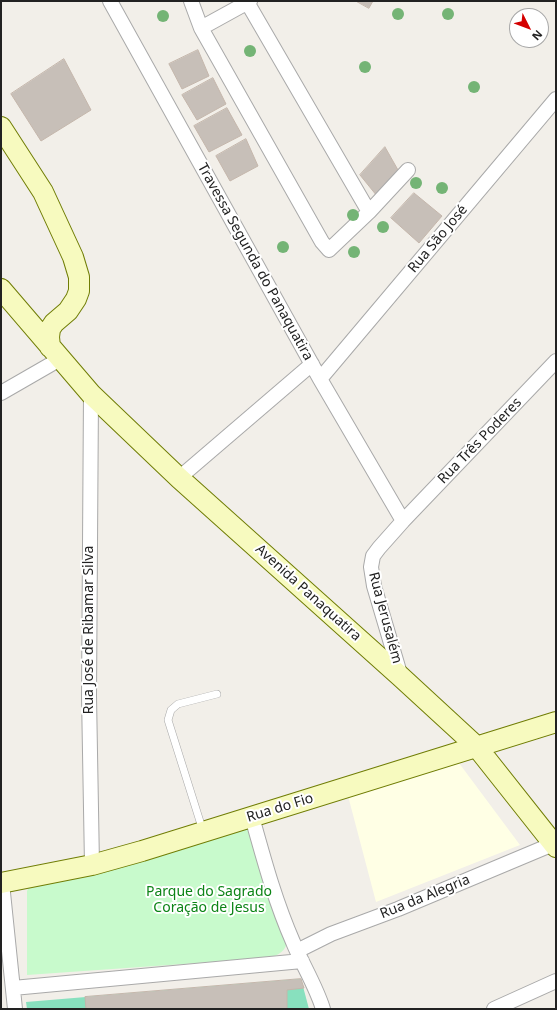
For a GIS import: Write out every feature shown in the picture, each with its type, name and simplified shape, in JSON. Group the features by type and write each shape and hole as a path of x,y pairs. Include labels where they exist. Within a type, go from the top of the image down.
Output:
{"main road":[{"path":"1,127 44,192 73,257 79,277 79,291 76,299 68,311 54,323 50,329 49,336 55,353"},
{"name":"Avenida Panaquatira","path":"1,289 91,394 179,478 476,746 555,846"},
{"name":"Rua do Fio","path":"2,883 92,865 142,851 556,722"}],"street":[{"name":"Travessa Segunda do Panaquatira","path":"110,1 320,379 403,521"},
{"path":"190,1 202,28 322,242 329,250 369,212 408,170"},
{"path":"202,28 248,2 369,212"},
{"name":"Rua São José","path":"320,379 556,99"},
{"path":"1,393 55,353"},
{"name":"Rua Três Poderes","path":"403,521 556,361"},
{"path":"179,478 312,364"},
{"name":"Rua José de Ribamar Silva","path":"91,394 89,696 92,865"},
{"name":"Rua Jerusalém","path":"401,677 374,586 371,567 373,556 403,521"},
{"path":"252,817 273,893 323,1009"},
{"name":"Rua da Alegria","path":"300,956 331,934 398,909 555,846"},
{"path":"2,883 15,1009"},
{"path":"13,988 300,956"},
{"path":"494,1009 556,981"}],"lane":[{"path":"204,832 168,720 171,710 178,704 217,694"}],"shaded area":[{"path":"456,759 520,845 376,902 347,792"}],"green space":[{"name":"Parque do Sagrado Coração de Jesus","path":"246,823 253,828 287,940 284,950 269,958 27,975 27,891 29,887"},
{"path":"301,979 309,1009 27,1009 26,1002"}],"building":[{"path":"356,1 373,1 369,8"},
{"path":"198,50 209,76 182,89 169,64"},
{"path":"64,59 91,110 41,141 11,94"},
{"path":"213,78 226,104 197,120 182,95"},
{"path":"227,108 242,135 209,152 194,126"},
{"path":"246,139 258,166 230,181 216,156"},
{"path":"385,147 398,170 377,196 360,175"},
{"path":"414,193 442,216 419,243 391,218"},
{"path":"301,979 304,988 287,990 287,1009 86,1009 85,997"}]}
